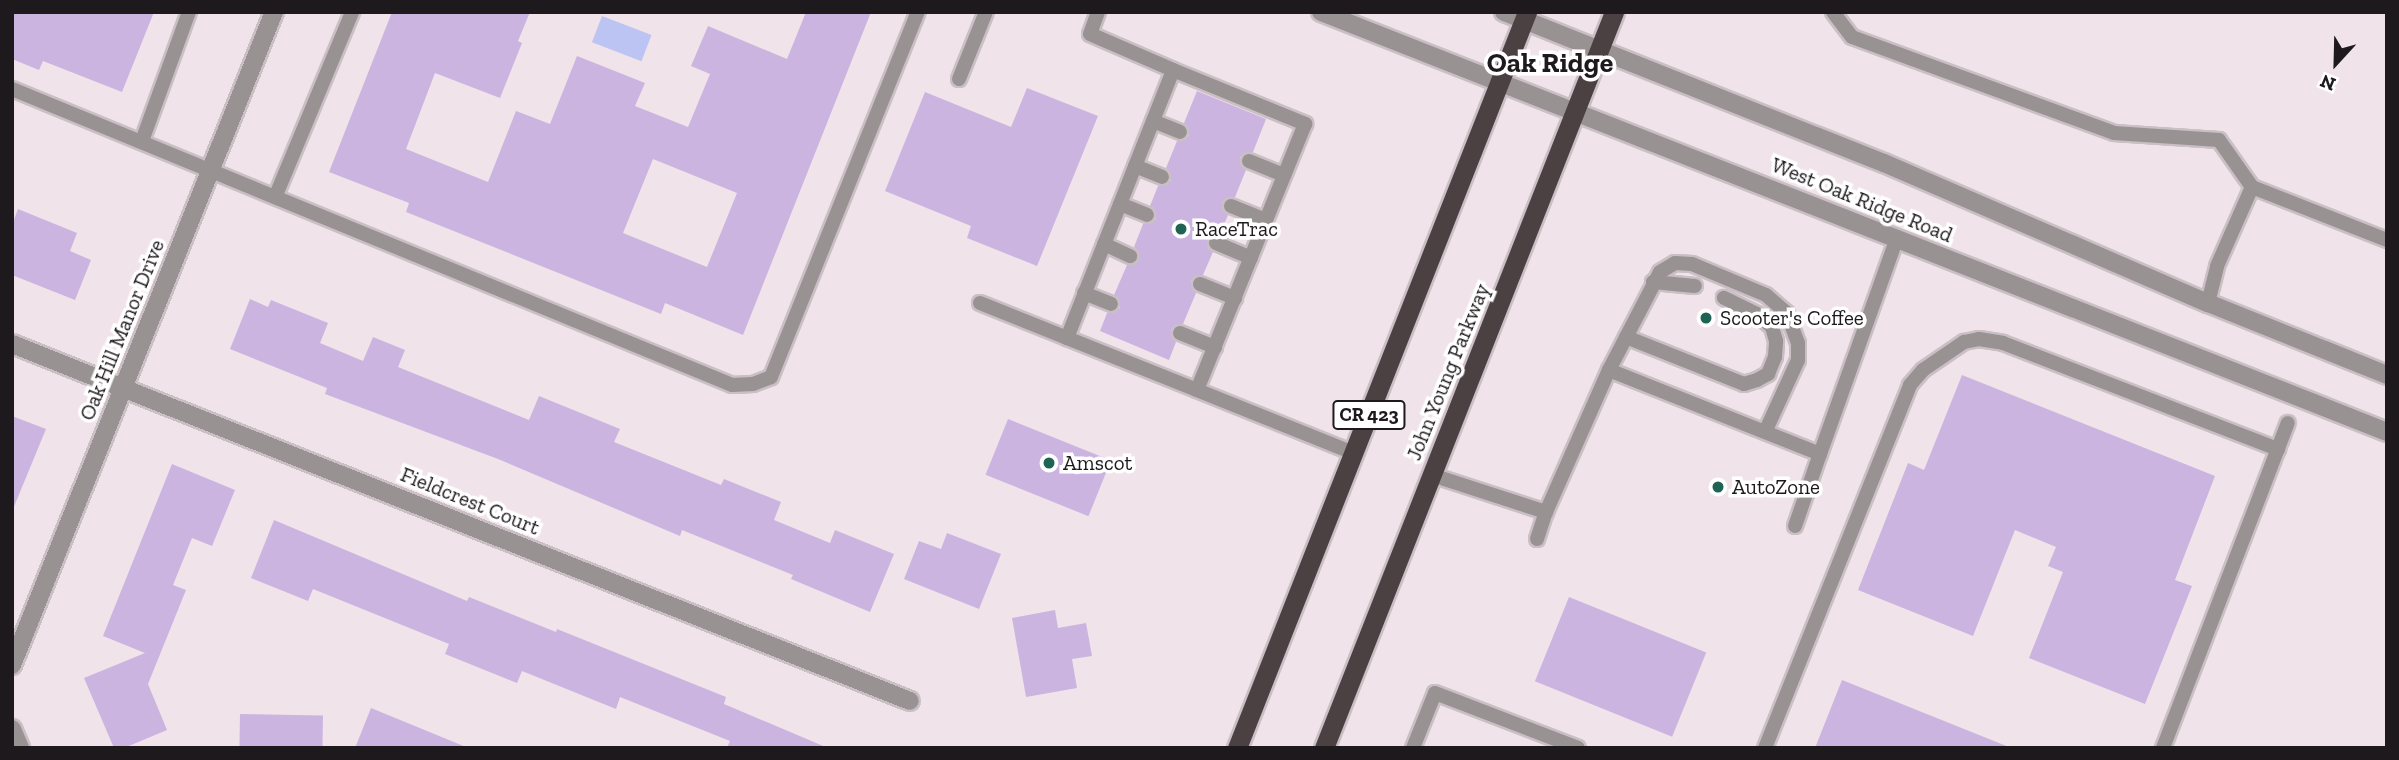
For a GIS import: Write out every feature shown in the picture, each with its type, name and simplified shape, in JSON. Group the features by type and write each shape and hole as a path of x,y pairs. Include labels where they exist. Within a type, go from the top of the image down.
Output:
{"highway":[{"name":"John Young Parkway","path":"1324,748 1614,12"},
{"name":"CR 423","path":"1237,748 1525,16"}],"street":[{"name":"Oak Hill Manor Drive","path":"12,664 274,12"},
{"name":"West Oak Ridge Road","path":"1321,12 2387,432"},
{"name":"West Oak Ridge Road","path":"1504,12 1525,16 1599,50 1884,163 2208,303 2387,375"},
{"name":"Fieldcrest Court","path":"12,344 910,701"},
{"path":"12,729 20,748"}],"lane":[{"path":"142,141 189,12"},
{"path":"276,195 352,12"},
{"path":"12,89 276,195 732,385 753,384 771,377 918,12"},
{"path":"960,79 986,12"},
{"path":"1098,12 1090,34 1305,124 1198,390"},
{"path":"1833,12 1852,37 2114,133 2218,140 2252,187 2387,240"},
{"path":"1067,338 1173,70"},
{"path":"1153,121 1180,132"},
{"path":"1249,161 1284,176"},
{"path":"1135,166 1162,177"},
{"path":"2208,303 2217,267 2252,187"},
{"path":"1120,204 1147,215"},
{"path":"1231,206 1266,220"},
{"path":"1795,526 1897,238"},
{"path":"1216,243 1251,258"},
{"path":"1104,244 1130,256"},
{"path":"1537,539 1546,512 1609,370 1653,282 1660,272 1675,263 1692,264 1766,295 1787,313 1798,343 1798,360 1765,432"},
{"path":"1653,282 1695,286"},
{"path":"1200,284 1235,298"},
{"path":"1084,293 1111,304"},
{"path":"1724,298 1757,313 1772,327 1776,341 1775,357 1768,374"},
{"path":"980,303 1354,453"},
{"path":"1180,333 1215,347"},
{"path":"1626,337 1744,384 1768,374 1789,382"},
{"path":"1765,748 1910,385 1923,370 1964,342 1979,339 2003,343 2278,449"},
{"path":"1609,370 1820,454"},
{"path":"2163,748 2288,423"},
{"path":"1432,475 1546,512"},
{"path":"1413,748 1435,693 1578,748"}],"water":[{"path":"602,16 651,35 641,61 592,42"}],"building":[{"path":"12,12 154,12 122,92 43,61 39,70 12,59"},
{"path":"392,12 530,12 518,41 522,43 500,98 435,73 406,149 488,182 516,111 550,124 577,56 645,83 635,106 688,127 710,74 691,66 708,26 787,59 806,12 871,12 743,335 665,303 661,314 406,212 409,203 329,172","holes":["653,159 737,193 707,267 623,233"]},
{"path":"1027,88 1098,116 1037,266 967,238 971,226 885,191 925,92 1011,127"},
{"name":"RaceTrac","path":"1197,91 1266,119 1253,152 1247,152 1240,157 1240,163 1246,170 1235,197 1229,197 1222,202 1222,208 1228,215 1220,234 1211,235 1207,240 1208,248 1213,252 1203,275 1191,280 1191,286 1196,293 1183,324 1171,329 1171,335 1176,342 1169,360 1100,331 1107,313 1113,313 1120,308 1120,302 1114,295 1127,265 1135,264 1139,259 1138,251 1134,247 1143,224 1149,224 1156,219 1156,213 1150,206 1158,186 1171,181 1171,175 1166,168 1177,141 1189,136 1189,130 1184,123"},
{"path":"18,209 77,233 70,251 91,260 75,300 12,275 12,225"},
{"path":"250,299 268,307 271,300 328,323 320,343 363,361 373,337 405,350 398,367 529,420 539,396 620,429 614,442 721,485 724,479 781,502 774,520 830,543 835,530 894,554 870,612 791,579 793,575 682,530 680,536 498,459 325,394 327,388 230,349"},
{"path":"1962,375 2215,476 2175,580 2192,586 2145,704 2029,658 2063,572 2048,566 2056,547 2015,530 1973,636 1858,590 1908,463 1924,470"},
{"path":"12,416 46,429 13,509 12,509"},
{"path":"1008,419 1111,461 1088,516 986,475"},
{"path":"172,464 235,490 212,546 192,538 173,585 186,590 148,684 167,730 124,748 114,748 84,678 145,653 103,636"},
{"path":"274,520 467,601 469,597 556,632 557,629 726,697 724,704 828,748 727,748 730,741 620,697 616,709 522,671 517,683 445,654 449,644 313,589 308,601 251,578"},
{"path":"947,533 1001,554 979,609 904,579 919,541 941,549"},
{"path":"1569,597 1706,652 1672,737 1535,681"},
{"path":"1055,610 1058,628 1086,623 1092,656 1072,659 1077,688 1026,697 1012,618"},
{"path":"1842,680 2009,747 2009,748 1815,748"},
{"path":"371,708 466,747 466,748 355,748"},
{"path":"240,714 323,715 322,748 239,748"}],"place":[{"name":"RaceTrac","path":"1181,229"},
{"name":"Scooter's Coffee","path":"1706,318"},
{"name":"Amscot","path":"1049,463"},
{"name":"AutoZone","path":"1718,487"}],"district":[{"name":"Oak Ridge","path":"1550,63"}]}
